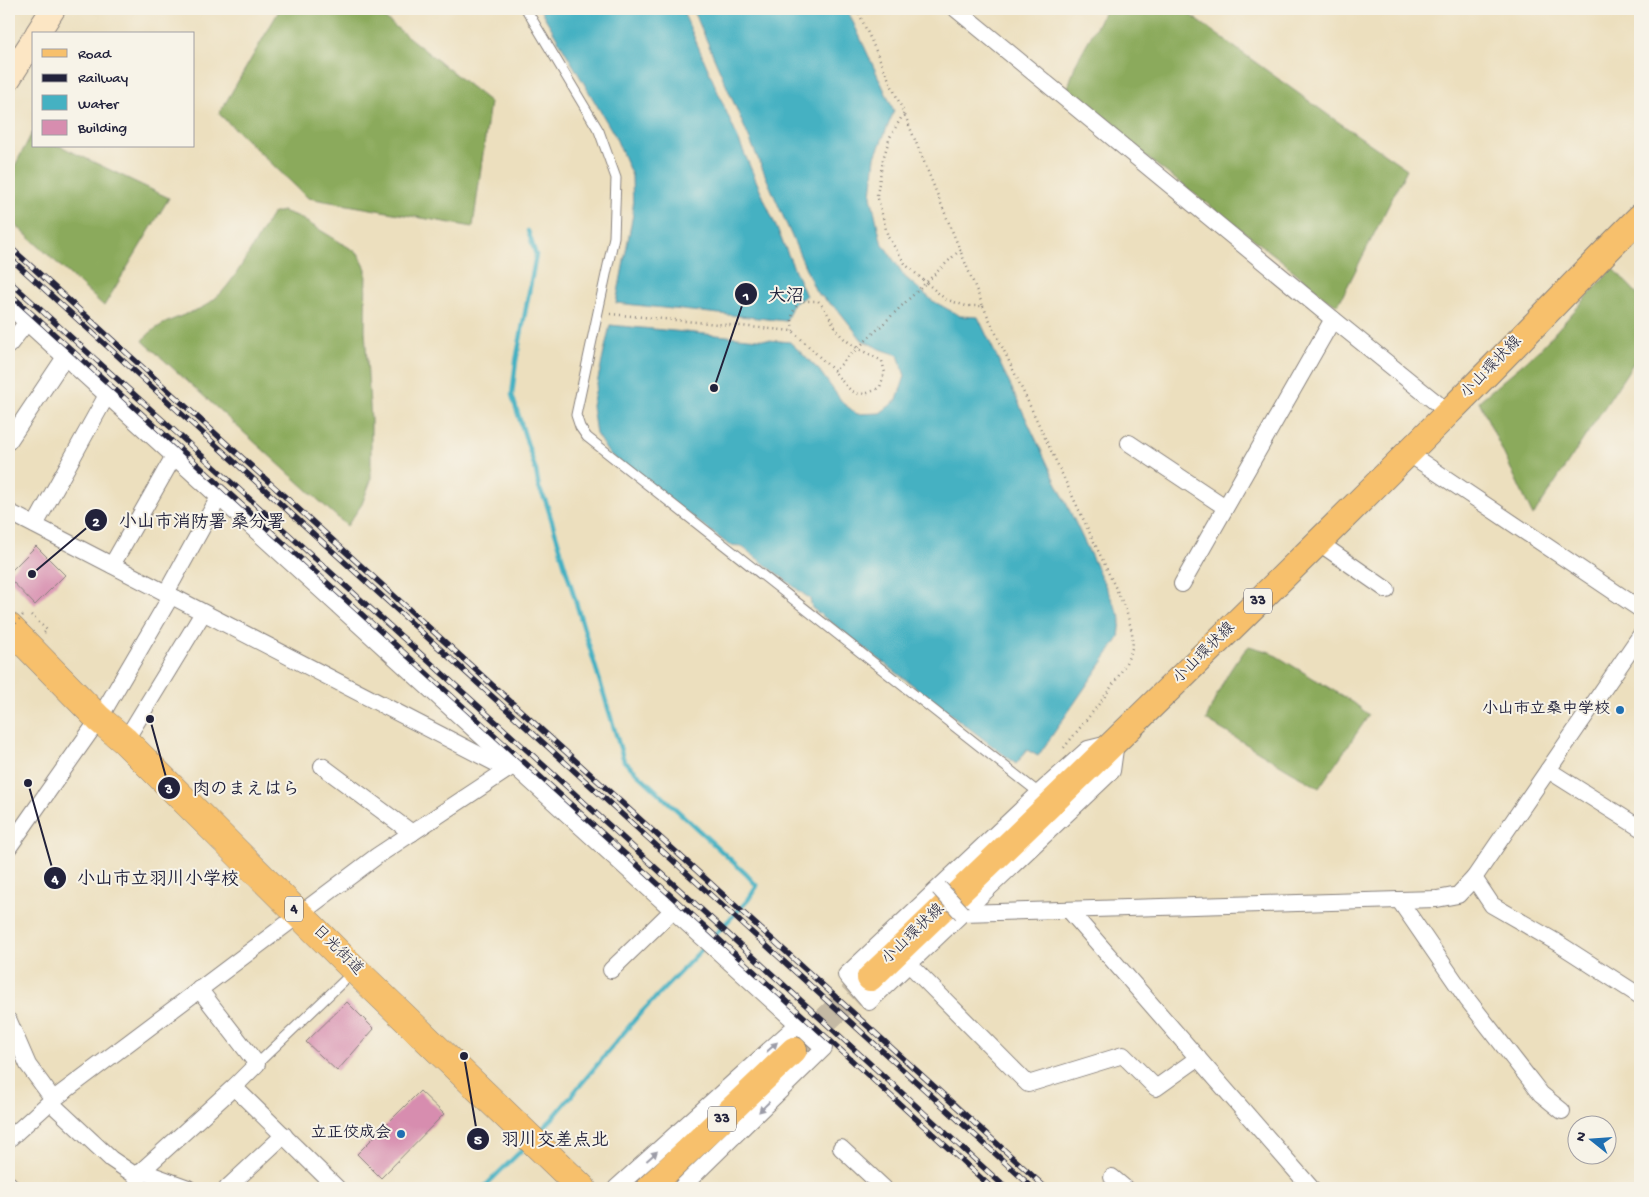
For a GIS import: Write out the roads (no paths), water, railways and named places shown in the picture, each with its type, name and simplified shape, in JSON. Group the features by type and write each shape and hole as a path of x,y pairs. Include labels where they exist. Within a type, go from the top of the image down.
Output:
{"highway":[{"name":"日光街道","path":"13,625 100,719 125,741 355,970 582,1188"}],"main road":[{"name":"小山環状線","path":"870,978 1116,742 1449,412 1640,217"},
{"name":"33","path":"650,1188 794,1050"}],"street":[{"path":"38,32 53,9"},
{"path":"956,9 1449,412"},
{"path":"9,78 32,42"},
{"path":"9,306 824,1048 681,1188"},
{"path":"1182,584 1333,319"},
{"path":"9,345 27,322"},
{"path":"9,441 65,357"},
{"path":"35,525 107,395"},
{"path":"1129,443 1225,508"},
{"path":"1408,453 1640,609"},
{"path":"112,565 174,456"},
{"path":"9,846 100,719 220,497"},
{"path":"9,512 499,765 513,766"},
{"path":"1318,542 1387,590"},
{"path":"125,741 203,613"},
{"path":"962,913 1437,899 1458,896 1474,878 1640,636"},
{"path":"1116,742 1112,771 869,1002 846,976 1039,792 1088,749 1116,742"},
{"path":"322,766 412,833"},
{"path":"9,1139 51,1101 377,856 513,766"},
{"path":"1548,770 1640,828"},
{"path":"1474,878 1492,905 1556,942 1640,996"},
{"path":"940,888 962,913"},
{"path":"1399,900 1467,999 1542,1094 1562,1111"},
{"path":"1069,910 1311,1188"},
{"path":"611,970 672,911"},
{"path":"909,964 1028,1084 1123,1055 1156,1088 1198,1058"},
{"path":"139,1178 257,1064 200,990"},
{"path":"9,1021 28,1065 51,1101 111,1159 139,1178 188,1188"},
{"path":"616,1188 798,1024"},
{"path":"234,1087 337,1188"},
{"path":"233,1186 284,1135"},
{"path":"841,1148 884,1188"},
{"path":"1112,1177 1125,1188"},
{"path":"9,1184 11,1188"}],"lane":[{"path":"526,9 599,131 616,178 614,237 576,415 580,427 588,437 1039,792"},
{"path":"257,1064 355,970"}],"water":[{"path":"540,9 682,9 806,296 793,304 786,321 616,303 633,214 632,176 615,136"},
{"path":"693,9 847,9 894,111 875,157 871,196 881,241 905,277 933,301 960,316 978,317 1121,619 1119,638 1038,756 1027,750 1016,764 812,608 810,599 741,546 729,545 609,454 596,434 592,406 610,325 790,342 819,370 843,403 857,414 880,413 897,400 905,376 898,355 862,340 839,311 816,292"}],"waterway":[{"path":"528,231 536,255 516,361 512,395 624,761 757,886 748,900 711,939"},
{"path":"538,1133 552,1119 637,1017 706,945"},
{"path":"483,1188 526,1146"}],"tunnel":[{"path":"794,1050 870,978"}],"railway":[{"path":"9,246 1046,1188"},
{"path":"9,257 1033,1188"},
{"path":"9,281 529,752 1006,1188"},
{"path":"9,293 992,1188"}],"place":[{"name":"大沼","path":"714,388"},
{"name":"小山市消防署 桑分署","path":"32,574"},
{"name":"小山市立桑中学校","path":"1620,710"},
{"name":"肉のまえはら","path":"150,719"},
{"name":"小山市立羽川小学校","path":"28,783"},
{"name":"羽川交差点北","path":"464,1056"},
{"name":"立正佼成会","path":"401,1134"}]}
